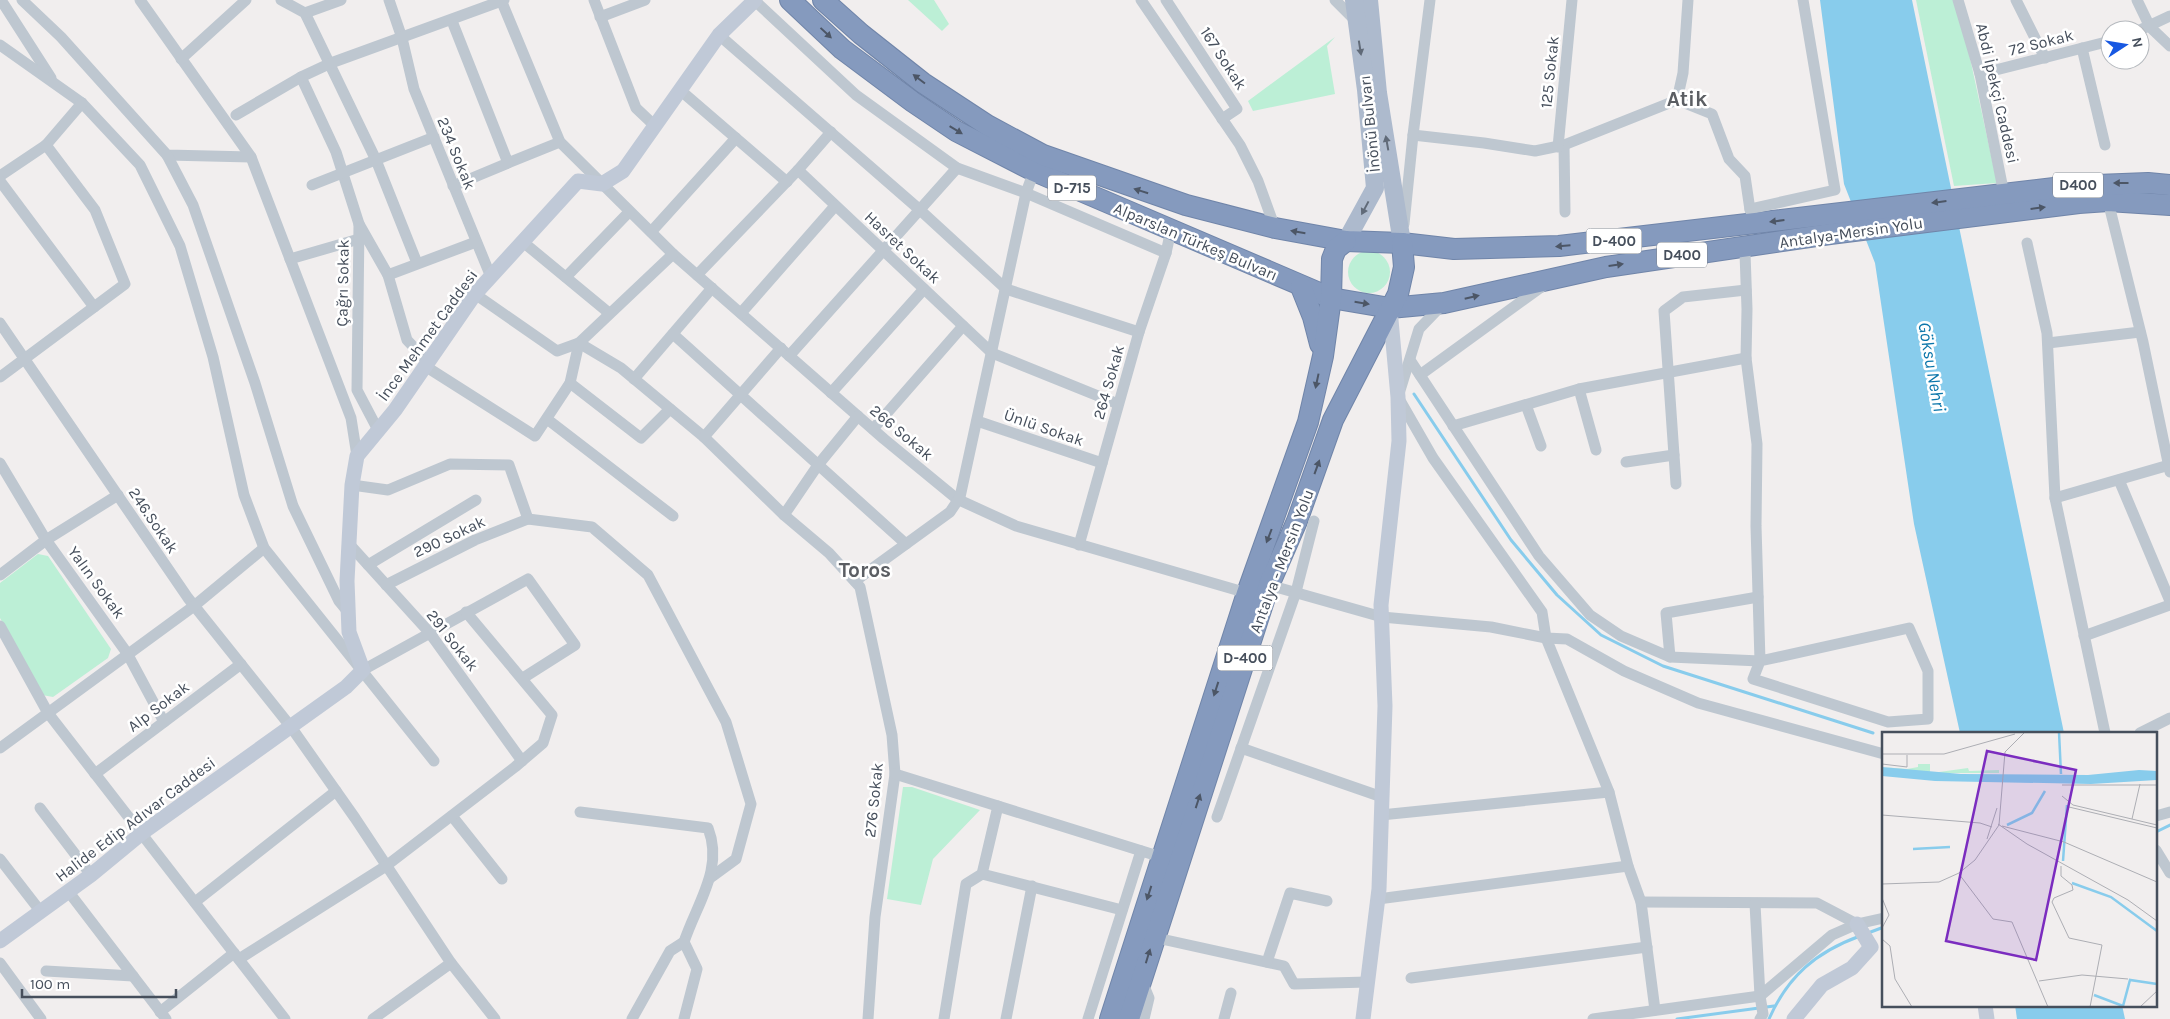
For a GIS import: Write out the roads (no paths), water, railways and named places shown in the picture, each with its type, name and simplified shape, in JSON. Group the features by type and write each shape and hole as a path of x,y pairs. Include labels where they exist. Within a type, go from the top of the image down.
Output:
{"highway":[{"name":"Alparslan Türkeş Bulvarı","path":"790,0 842,49 912,102 956,131 1034,171 1302,287 1331,298 1390,308"},
{"name":"Alparslan Türkeş Bulvarı","path":"823,0 861,34 924,83 987,125 1043,154 1186,205 1275,228 1346,241"},
{"name":"Antalya-Mersin Yolu","path":"1444,303 1606,267 1830,234 1994,201 2109,183 2170,185"},
{"name":"Antalya-Mersin Yolu","path":"1825,215 1994,201 2108,201 2170,205"},
{"name":"D-400","path":"1346,241 1402,243 1454,249 1559,246 1825,215"},
{"path":"1331,298 1332,259 1336,249 1346,241"},
{"path":"1390,308 1398,294 1404,267 1402,243"},
{"path":"1302,287 1313,317 1323,356"},
{"name":"Antalya - Mersin Yolu","path":"1110,1019 1247,593 1308,422 1323,356 1331,298"},
{"path":"1390,308 1444,303"},
{"name":"Antalya - Mersin Yolu","path":"1129,1019 1269,585 1297,521 1333,420 1390,308"}],"main road":[{"name":"İnönü Bulvarı","path":"1346,241 1375,188 1366,90 1354,0"},
{"name":"İnönü Bulvarı","path":"1369,0 1378,93 1402,243"}],"street":[{"path":"0,0 55,84"},
{"path":"22,0 61,37 167,155 193,205 255,383 293,506 339,601 348,612"},
{"path":"140,0 251,157 351,418 357,456"},
{"path":"181,59 246,0"},
{"path":"281,0 306,13 376,160 417,263"},
{"name":"234 Sokak","path":"389,0 402,38 414,89 491,277"},
{"path":"236,115 300,77 331,63 452,21 502,0 560,142 453,186"},
{"path":"594,0 636,108 655,126"},
{"path":"600,17 645,0"},
{"path":"600,184 623,171 719,35 755,0 856,95 957,168 1026,194 1166,253"},
{"path":"1141,0 1240,144 1258,181 1275,228"},
{"name":"167 Sokak","path":"1166,0 1237,109 1222,119"},
{"path":"1335,0 1356,21"},
{"path":"1402,243 1412,135 1430,0"},
{"name":"125 Sokak","path":"1565,212 1561,146 1572,0"},
{"path":"1677,100 1683,73 1688,0"},
{"path":"1412,135 1536,151 1561,146 1677,100 1712,114 1729,159 1745,176 1750,209 1835,190 1803,0"},
{"name":"Abdi İpekçi Caddesi","path":"1958,0 1980,74 1994,201"},
{"path":"2016,0 2045,58"},
{"path":"2137,0 2143,20"},
{"path":"306,13 334,1"},
{"path":"2150,26 2170,16"},
{"path":"452,21 508,163"},
{"path":"2150,32 2170,46"},
{"path":"719,35 920,210 1006,289 1139,332"},
{"name":"72 Sokak","path":"1980,74 2100,44"},
{"path":"0,45 82,104 140,165 180,246 213,356 244,495 264,548 434,761"},
{"path":"2082,48 2105,145"},
{"path":"300,77 336,152 360,224"},
{"path":"680,90 786,182"},
{"path":"0,176 46,145 82,104"},
{"path":"697,275 798,170 831,132"},
{"path":"312,185 434,138"},
{"path":"650,232 736,138"},
{"name":"266 Sokak","path":"560,142 600,184 697,275 831,393 958,500 1016,526 1247,593"},
{"path":"0,377 125,284 94,210 46,145"},
{"path":"167,155 251,157"},
{"path":"704,436 739,394 785,352 884,252 957,168"},
{"name":"Hasret Sokak","path":"798,170 992,353 1118,404"},
{"path":"579,343 621,368 704,436 784,515 829,553 858,584 906,544 950,512 958,500 1026,194 1034,171"},
{"path":"0,180 94,307"},
{"name":"İnce Mehmet Caddesi","path":"363,670 349,632 347,580 352,485 357,456 378,430 475,294 578,181 600,184"},
{"path":"2055,498 2119,480 2169,469 2140,332 2108,201"},
{"path":"741,313 835,206"},
{"path":"566,277 629,212"},
{"name":"Çağrı Sokak","path":"360,224 357,390 378,430"},
{"name":"Çağrı Sokak","path":"360,224 388,276 407,340 426,364 535,436 546,419"},
{"name":"264 Sokak","path":"1079,545 1139,332 1166,253 1171,230"},
{"path":"290,259 359,239"},
{"path":"388,276 417,263 476,242"},
{"path":"523,242 609,313"},
{"path":"2028,243 2048,343 2055,498 2105,732"},
{"path":"1410,360 1539,556 1590,615 1621,636 1670,657 1760,661 1909,628 1928,671 1928,719 1888,722 1753,680 1760,661 1757,444 1746,358 1745,252"},
{"path":"475,294 557,351 579,343 674,254"},
{"path":"1420,375 1554,278"},
{"path":"634,379 712,288"},
{"path":"831,393 924,289"},
{"path":"1676,484 1664,311 1682,297 1746,290"},
{"path":"1444,303 1419,329 1414,340 1410,360 1398,397 1433,458 1542,612 1546,638 1609,792 1628,866 1641,902 1656,1010"},
{"path":"1362,1019 1378,899 1385,706 1381,605 1399,441 1398,397 1390,308"},
{"name":"246.Sokak","path":"0,323 194,606 291,727 451,963 495,1019"},
{"path":"873,429 963,326"},
{"path":"2048,343 2140,332"},
{"path":"673,334 906,544"},
{"path":"579,343 570,383 546,419 673,516"},
{"path":"1454,426 1579,389 1746,358"},
{"path":"570,383 641,438 670,408"},
{"path":"1579,389 1596,450"},
{"path":"1526,405 1541,446"},
{"path":"784,515 818,465 858,416"},
{"name":"Ünlü Sokak","path":"977,421 1102,463"},
{"path":"1626,462 1674,455"},
{"name":"Yalın Sokak","path":"0,463 5,480 127,653 164,722"},
{"path":"352,485 388,490 450,464 509,465 528,519 592,527 648,575 726,722 751,804 736,859 710,878"},
{"path":"2119,480 2170,601"},
{"path":"0,575 46,540 118,495"},
{"path":"368,565 476,500"},
{"name":"290 Sokak","path":"386,585 467,544 528,519"},
{"path":"1217,816 1296,592 1314,521"},
{"name":"291 Sokak","path":"350,545 429,632 522,762"},
{"path":"0,748 127,653 194,606 264,548"},
{"path":"291,727 346,687 363,670 528,579 575,645 523,678"},
{"name":"276 Sokak","path":"858,584 892,736 895,774 875,918 868,1019"},
{"path":"1269,585 1382,617 1491,627 1546,638 1567,639 1624,671 1698,703 1882,753"},
{"path":"1670,657 1666,613 1758,597"},
{"path":"2084,636 2170,605"},
{"path":"68,891 163,1015 237,956 386,866 522,762 543,743 552,715 466,612"},
{"path":"0,626 48,713 285,1019"},
{"name":"Alp Sokak","path":"95,774 241,664"},
{"path":"2142,732 2170,718"},
{"name":"Halide Edip Adıvar Caddesi","path":"0,941 91,875 142,833 291,727"},
{"path":"1241,748 1382,796"},
{"path":"895,774 1161,857"},
{"path":"195,902 336,791"},
{"path":"1381,815 1609,792"},
{"path":"944,1019 966,884 982,874 998,806"},
{"path":"40,808 91,875"},
{"path":"580,812 708,828 715,856 710,878 684,942 670,951 632,1019"},
{"path":"452,816 502,879"},
{"path":"1088,1019 1141,851"},
{"path":"2158,855 2170,873"},
{"path":"0,859 41,912"},
{"path":"1378,899 1628,866"},
{"path":"982,874 1122,910"},
{"path":"1006,1019 1032,886"},
{"path":"1267,962 1290,892 1327,901"},
{"path":"1641,902 1817,904 1858,924 1871,947 1852,968 1822,985 1794,1019"},
{"path":"1755,904 1762,1017"},
{"path":"1593,1019 1760,996 1832,935 1858,924 1882,918"},
{"path":"1166,940 1284,966 1294,984 1367,982"},
{"path":"684,942 697,969 684,1019"},
{"path":"1411,978 1647,947"},
{"path":"0,963 41,1019"},
{"path":"380,1017 451,963"},
{"path":"46,971 133,976"},
{"path":"1141,979 1149,998 1144,1019"},
{"path":"1224,1019 1230,993"},
{"path":"1986,1006 1987,1019"}],"water":[{"name":"Göksu Nehri","path":"1820,0 1912,0 2064,732 1960,732 1914,524 1875,263 1844,184"},
{"path":"2015,1006 2122,1006 2125,1019 2017,1019"}],"waterway":[{"path":"1414,394 1511,540 1557,595 1601,635 1663,666 1873,733"},
{"path":"2158,831 2170,825"},
{"path":"1868,933 1882,928"},
{"path":"1769,1019 1785,990 1805,967 1844,942 1860,936"},
{"path":"1677,1019 1774,1006"}],"district":[{"name":"Atik","path":"1687,99"},
{"name":"Toros","path":"865,570"}]}
